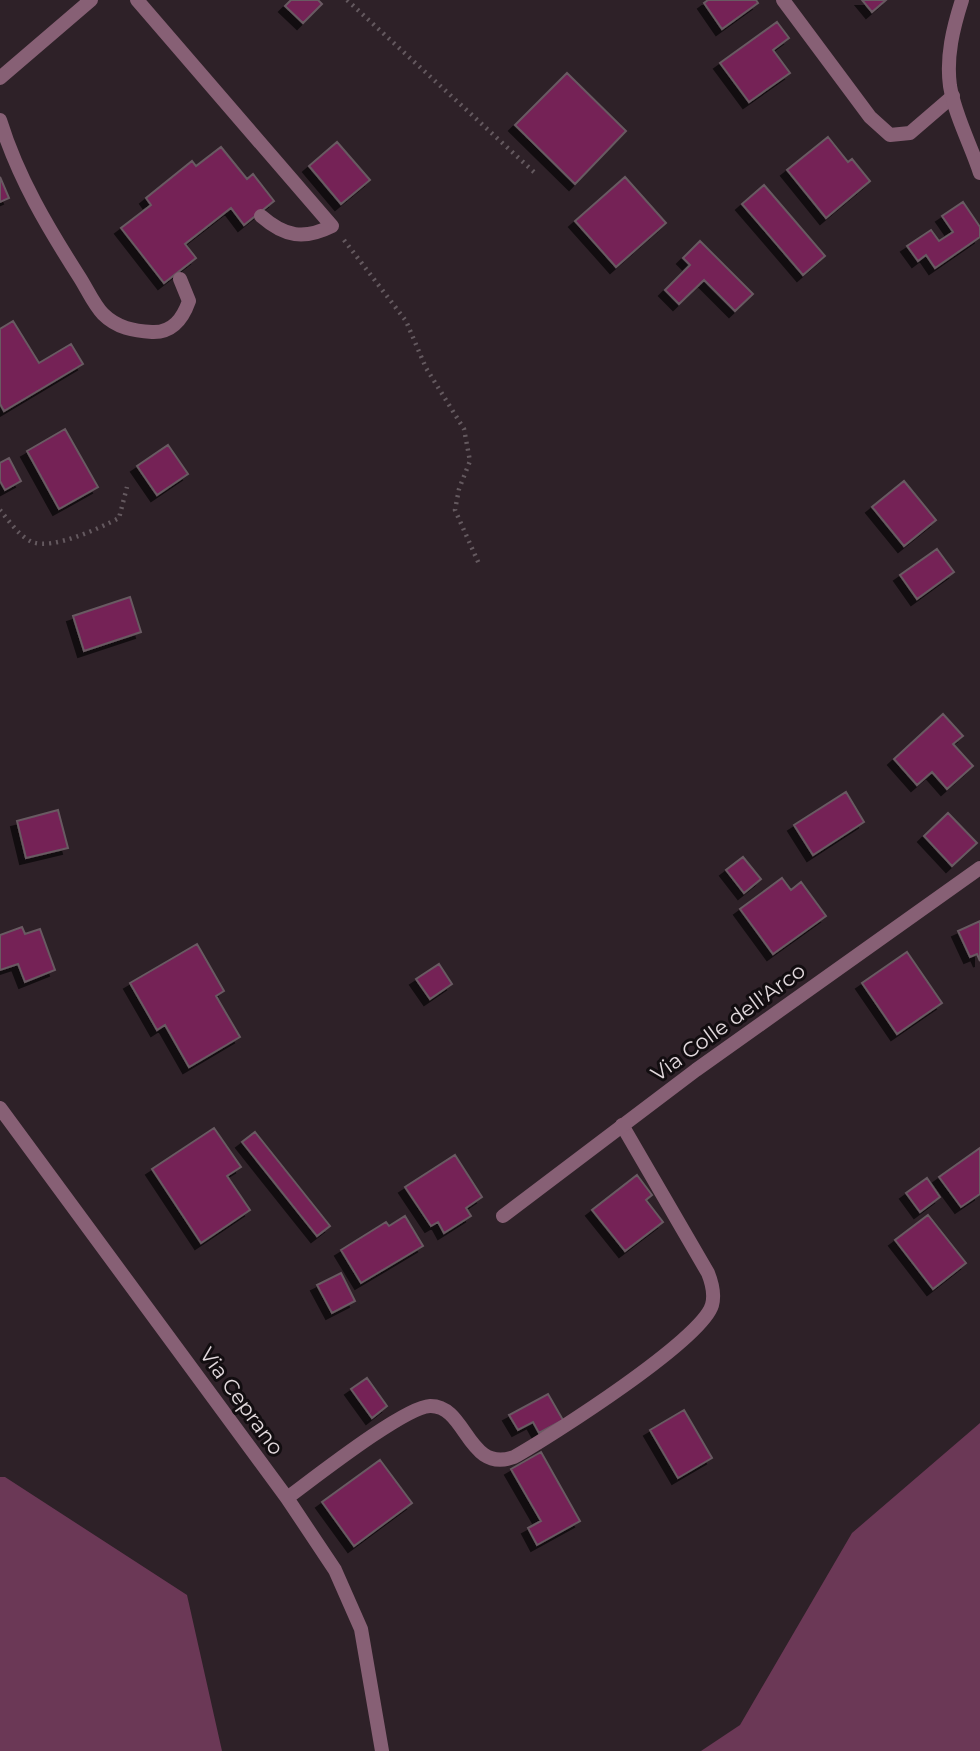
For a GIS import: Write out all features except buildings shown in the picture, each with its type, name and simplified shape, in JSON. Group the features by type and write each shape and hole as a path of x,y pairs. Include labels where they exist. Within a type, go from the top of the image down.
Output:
{"street":[{"path":"0,78 91,0"},
{"path":"137,0 332,226 319,233 282,232 261,216"},
{"path":"783,0 870,117 890,135 910,133 953,96"},
{"path":"962,0 949,58 953,96 980,173"},
{"path":"0,120 6,140 40,216 103,314 128,331 158,332 174,326 184,315 189,300 180,279"},
{"name":"Via Colle dell'Arco","path":"503,1216 696,1070 980,868"},
{"name":"Via Ceprano","path":"0,1108 286,1498 335,1570 355,1611 369,1668 382,1751"},
{"path":"286,1498 400,1418 422,1407 434,1406 443,1409 486,1456 495,1460 514,1457 643,1372 700,1324 712,1304 713,1288 708,1273 622,1125"}],"path":[{"path":"347,0 535,173"},
{"path":"332,226 406,321 426,368 464,429 470,460 459,489 455,510 479,564"},
{"path":"0,510 15,528 33,542 62,541 93,531 118,518 127,487"}],"shaded area":[{"path":"980,1423 980,1751 701,1751 740,1725 852,1533"},
{"path":"0,1477 5,1477 187,1595 222,1751 0,1751"}]}
